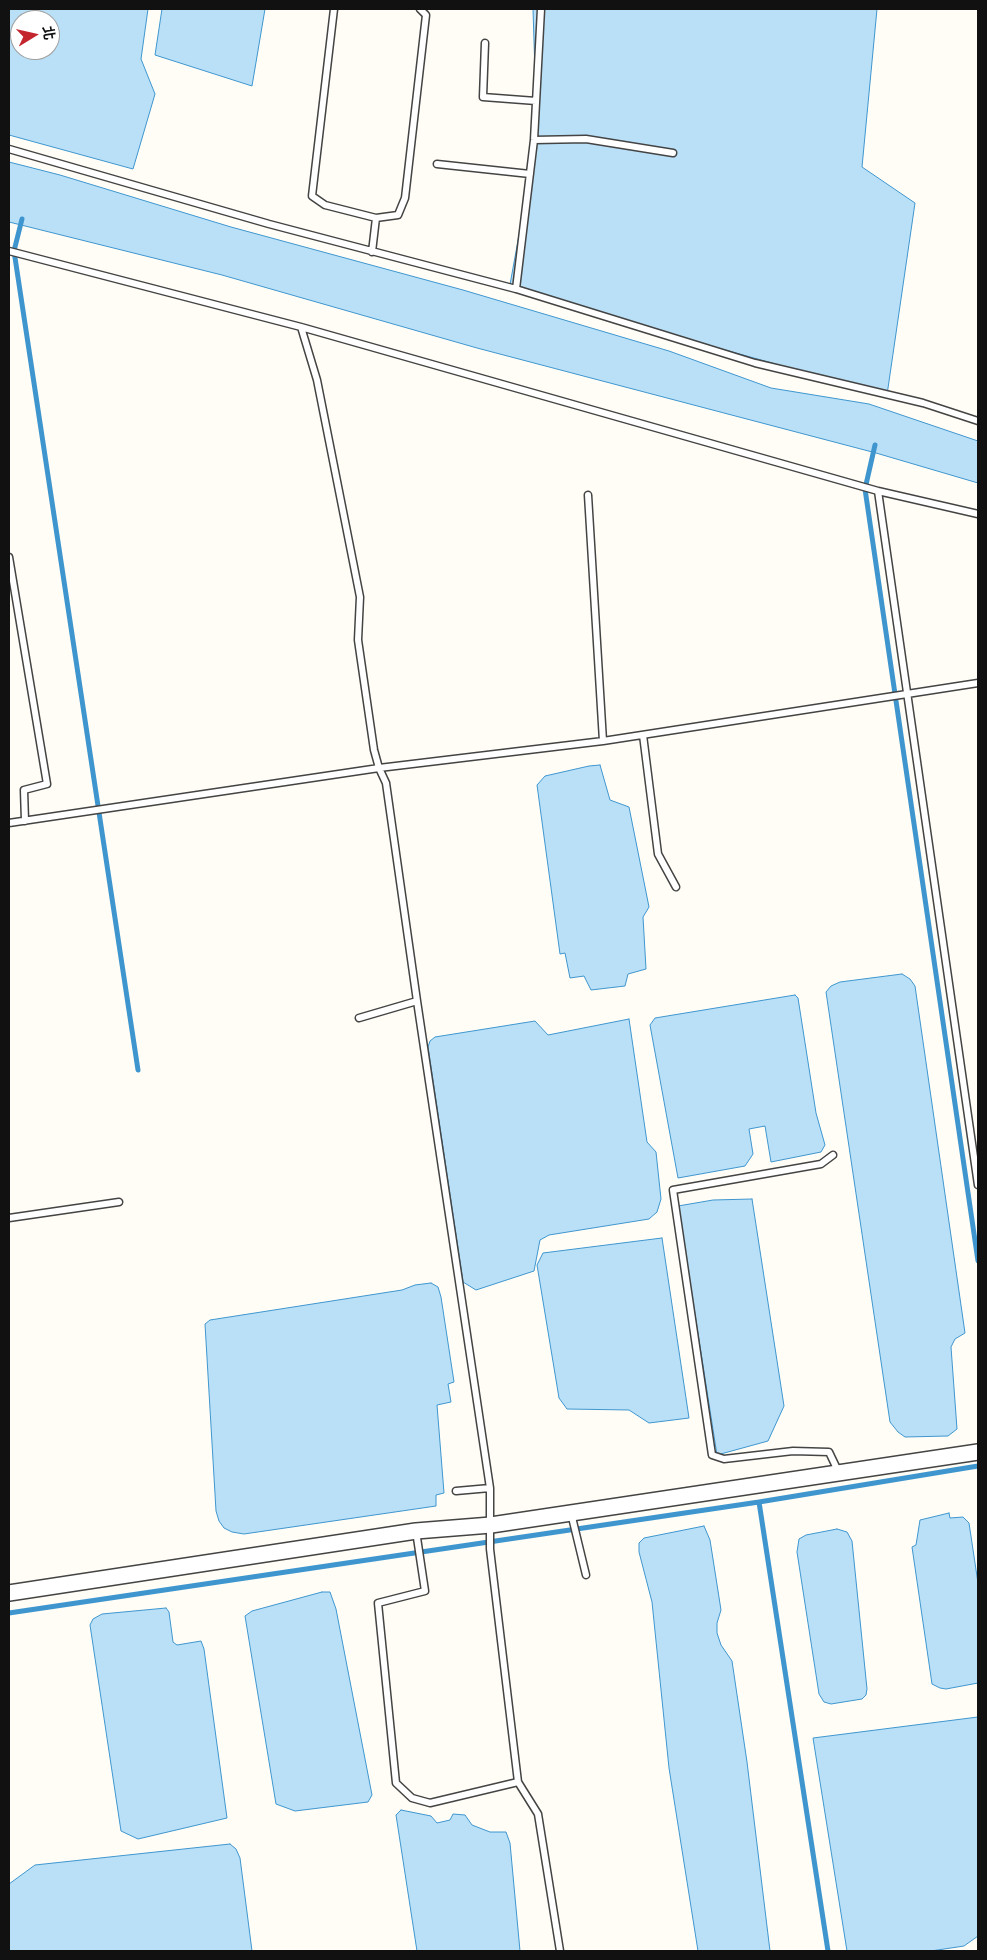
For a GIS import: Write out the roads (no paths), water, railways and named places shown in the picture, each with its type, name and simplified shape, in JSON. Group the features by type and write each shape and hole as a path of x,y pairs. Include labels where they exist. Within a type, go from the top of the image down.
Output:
{"street":[{"path":"9,1593 416,1531 491,1525 978,1452"}],"lane":[{"path":"334,9 312,196 325,205 376,218 398,215 405,198 426,15 420,9"},
{"path":"516,289 534,140 541,9"},
{"path":"485,43 483,97 536,101"},
{"path":"534,140 586,139 673,153"},
{"path":"9,149 269,224 516,289 756,363 922,403 978,422"},
{"path":"437,164 530,174"},
{"path":"372,252 376,218"},
{"path":"9,251 301,327 878,491 978,514"},
{"path":"301,327 317,380 360,597 358,640 374,750 386,783 490,1488 490,1549 518,1782 538,1814 560,1951"},
{"path":"878,491 978,1185"},
{"path":"588,496 603,741"},
{"path":"9,557 12,601 47,784 24,790 25,821"},
{"path":"9,823 379,768 603,741 978,683"},
{"path":"643,734 658,854 676,887"},
{"path":"359,1018 417,1001"},
{"path":"833,1155 821,1164 673,1190 712,1454 724,1459 793,1451 829,1452 839,1474"},
{"path":"9,1218 120,1202"},
{"path":"456,1491 490,1488"},
{"path":"571,1513 586,1574"},
{"path":"416,1531 425,1592 378,1603 396,1783 412,1798 430,1803 518,1782"}],"water":[{"path":"9,9 148,9 141,59 155,94 133,169 9,135"},
{"path":"162,9 265,9 252,86 155,55"},
{"path":"533,9 877,9 862,167 915,203 887,395 509,290 537,136"},
{"path":"9,162 60,175 231,227 463,290 669,351 771,388 869,404 978,441 978,483 876,453 477,348 222,275 9,222"},
{"path":"600,765 610,800 629,807 649,907 643,917 646,969 628,974 625,986 591,990 584,976 570,978 565,953 560,954 537,785 545,776"},
{"path":"902,974 910,979 915,986 965,1333 955,1339 951,1347 957,1429 948,1436 905,1437 890,1422 826,992 831,986 840,982"},
{"path":"795,995 798,998 816,1113 825,1145 821,1152 771,1162 765,1126 749,1129 753,1154 745,1166 678,1178 650,1025 655,1018"},
{"path":"629,1019 647,1142 656,1152 661,1199 657,1212 649,1219 549,1235 540,1240 534,1271 476,1290 463,1282 428,1047 430,1041 435,1037 535,1021 548,1035"},
{"path":"752,1199 784,1406 768,1441 717,1455 678,1206 713,1200"},
{"path":"662,1238 689,1418 649,1423 629,1410 567,1409 559,1398 537,1265 543,1253"},
{"path":"431,1283 438,1287 441,1297 454,1382 448,1384 451,1402 437,1405 444,1493 436,1495 436,1506 244,1534 232,1532 224,1528 219,1521 216,1511 205,1324 210,1320 402,1290 415,1285"},
{"path":"949,1513 950,1518 963,1517 969,1523 978,1583 978,1683 946,1689 932,1684 912,1547 916,1545 920,1520"},
{"path":"704,1526 710,1540 721,1610 717,1623 717,1633 721,1645 732,1661 747,1762 770,1951 698,1951 669,1768 652,1602 639,1552 639,1543 644,1538"},
{"path":"837,1529 847,1532 852,1541 867,1689 866,1695 862,1699 831,1704 824,1702 819,1694 797,1552 799,1539 806,1535"},
{"path":"322,1592 330,1592 336,1609 372,1795 368,1802 295,1811 276,1804 245,1616 252,1611"},
{"path":"166,1608 169,1612 173,1642 177,1645 201,1641 204,1649 227,1818 138,1839 121,1831 90,1625 93,1619 102,1614"},
{"path":"978,1717 978,1936 964,1946 931,1951 847,1951 813,1738"},
{"path":"401,1810 431,1816 437,1823 450,1820 453,1814 465,1815 472,1825 490,1832 506,1832 510,1843 520,1951 417,1951 396,1815"},
{"path":"230,1844 236,1849 240,1858 252,1951 9,1951 9,1884 35,1865"}],"waterway":[{"path":"22,219 14,251 138,1070"},
{"path":"875,445 865,489 978,1261"},
{"path":"828,1951 759,1502 978,1466"},
{"path":"9,1613 759,1502"}]}
